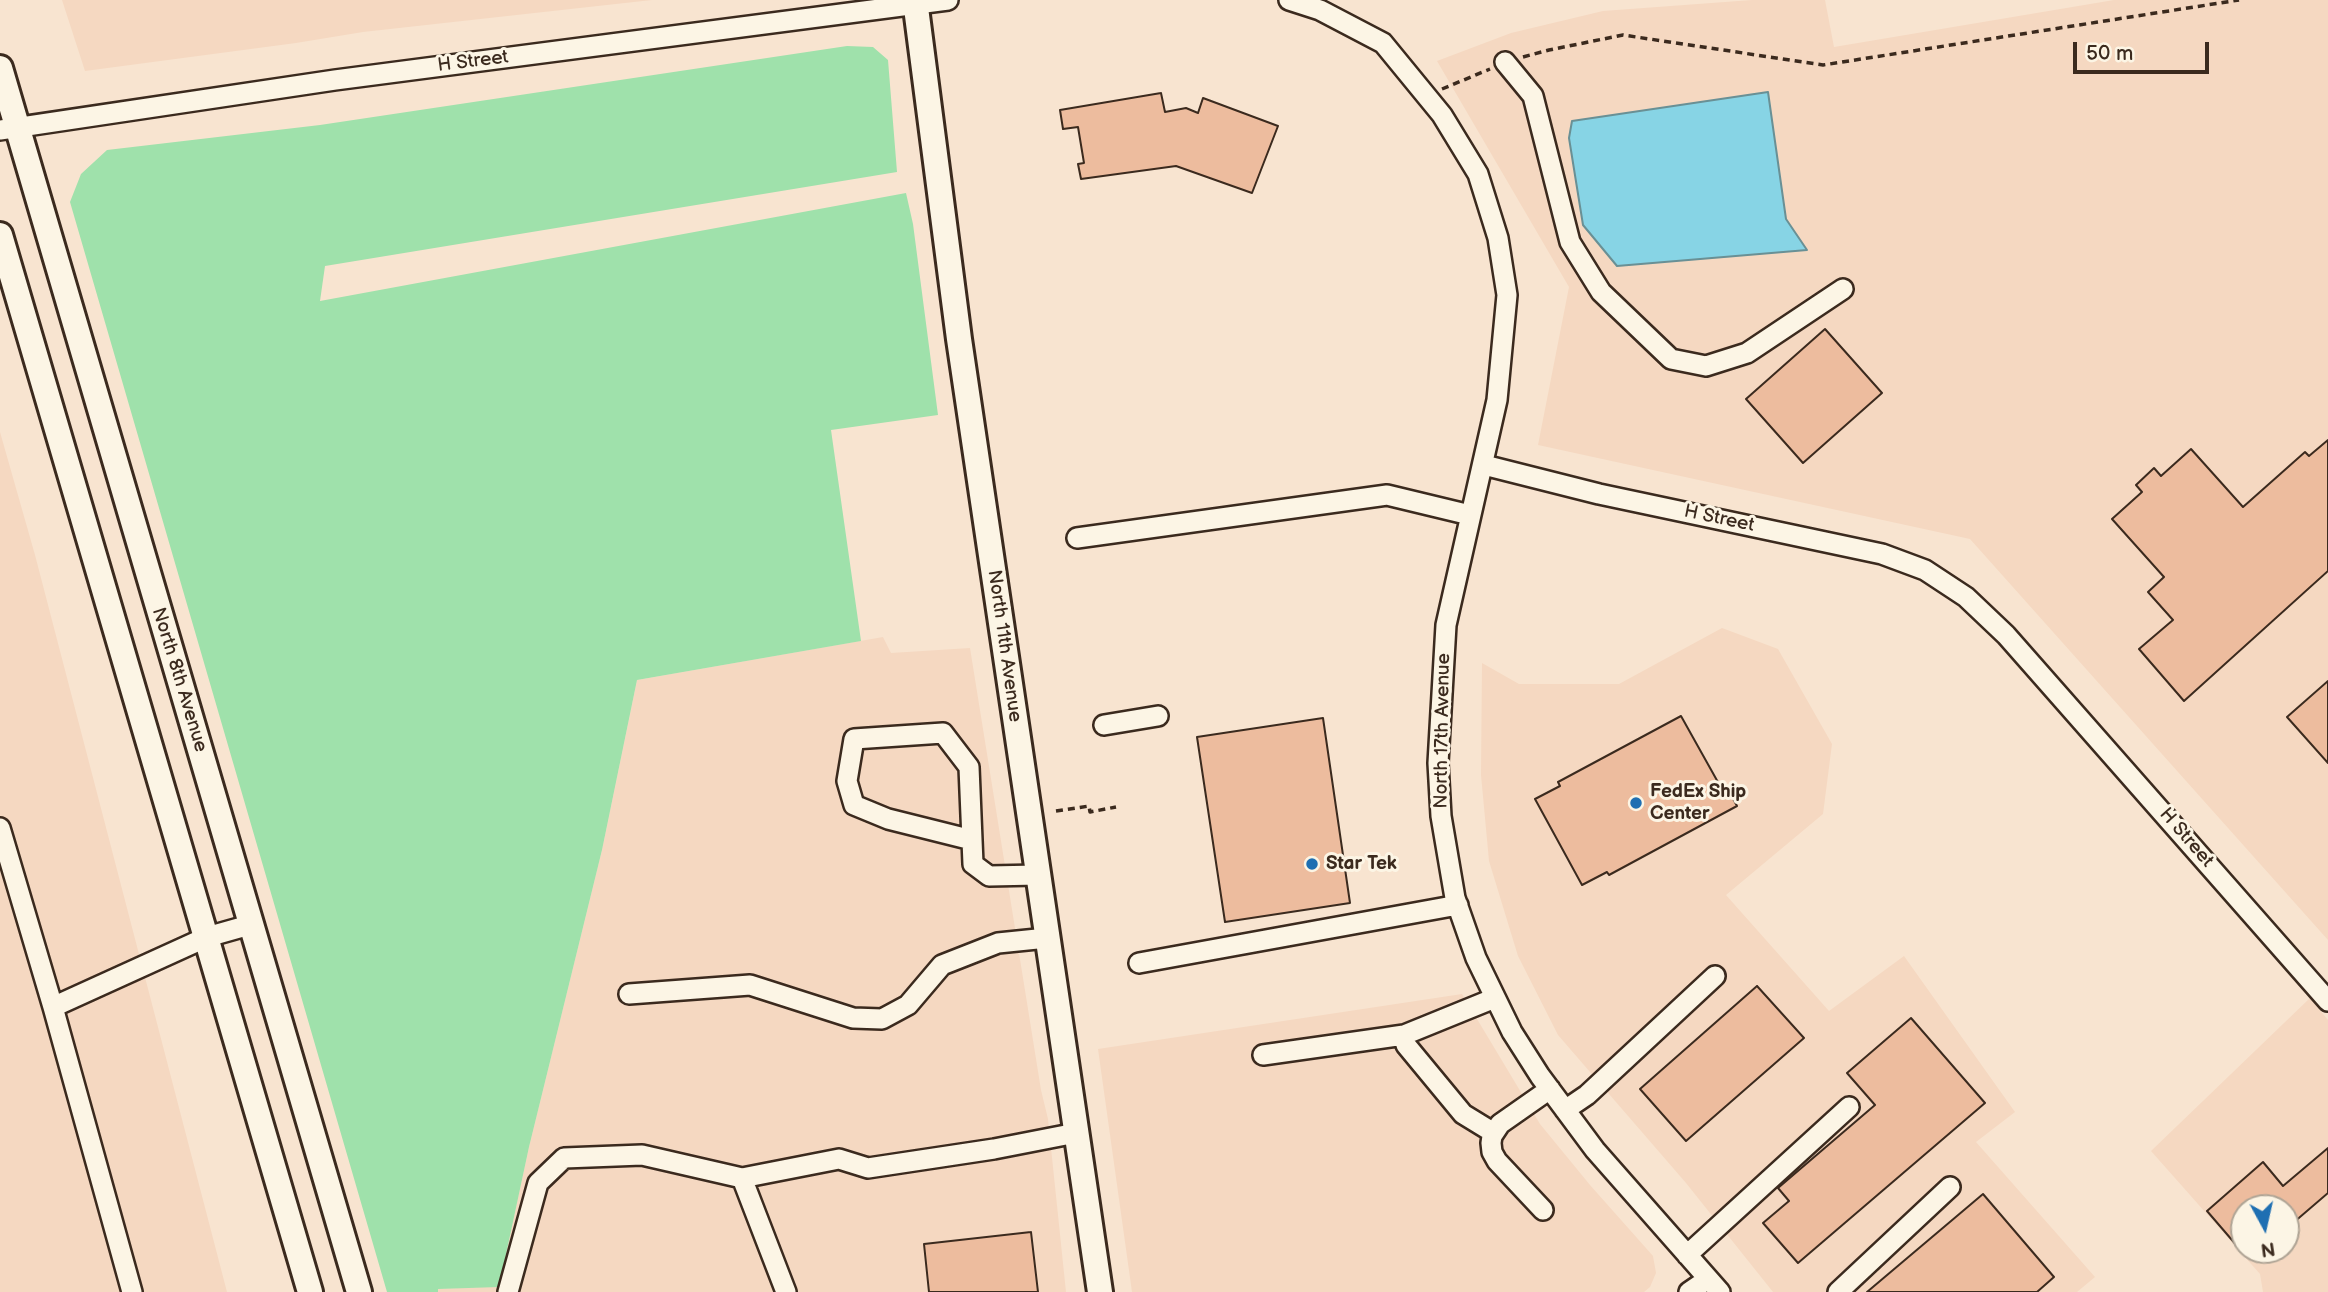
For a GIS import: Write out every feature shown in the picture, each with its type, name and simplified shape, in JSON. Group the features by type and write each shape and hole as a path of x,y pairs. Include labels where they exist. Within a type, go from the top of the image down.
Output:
{"main road":[{"name":"North 11th Avenue","path":"916,2 959,339 1100,1292"},
{"name":"North 8th Avenue","path":"0,68 8,128 134,530 253,924 359,1292"},
{"path":"0,235 310,1292"}],"street":[{"name":"H Street","path":"8,128 335,79 916,2 948,0"},
{"path":"1289,0 1320,10 1383,43 1442,115 1478,174 1498,238 1507,295 1497,400 1484,465"},
{"path":"1505,62 1534,96 1570,242 1601,292 1671,359 1706,366 1747,353 1843,289"},
{"name":"H Street","path":"1484,465 1599,494 1882,554 1925,570 1966,597 2014,643 2328,1001"},
{"name":"North 17th Avenue","path":"1484,465 1446,625 1438,763 1446,853 1458,905 1476,958 1495,998 1512,1032 1550,1089 1595,1150 1714,1286"},
{"path":"1077,538 1387,495 1471,515"},
{"path":"1104,724 1158,716"},
{"path":"972,840 888,819 854,805 847,781 854,739 943,733 969,767 973,864 989,876 1038,875"},
{"path":"0,828 132,1292"},
{"path":"1139,963 1458,905"},
{"path":"53,1007 207,937 253,924"},
{"path":"629,994 750,985 853,1018 882,1019 908,1005 942,965 998,943 1047,938"},
{"path":"1565,1110 1587,1095 1715,976"},
{"path":"1263,1055 1404,1035 1495,998"},
{"path":"1404,1035 1406,1045 1463,1114 1494,1133"},
{"path":"1543,1210 1497,1161 1492,1152 1494,1133 1500,1124 1550,1089"},
{"path":"1687,1255 1849,1107"},
{"path":"508,1292 538,1182 564,1158 642,1155 742,1178 839,1159 869,1168 994,1149 1076,1133"},
{"path":"742,1178 786,1292"},
{"path":"1838,1292 1950,1187"},
{"path":"1689,1292 1714,1286"}],"path":[{"path":"1427,96 1505,62 1549,50 1623,36 1823,65 2239,0"},
{"path":"1056,811 1089,806 1090,811 1116,807"}],"shaded area":[{"path":"62,0 652,0 363,32 85,71"},
{"path":"1752,0 1825,0 1834,47 2114,0 2328,0 2328,940 1970,539 1538,445 1569,287 1437,61 1511,33 1603,11"},
{"path":"0,432 35,555 227,1292 0,1292"},
{"path":"1722,628 1778,649 1832,744 1823,814 1726,895 1829,1011 1904,956 2015,1112 1976,1142 2095,1277 2077,1292 1773,1292 1686,1183 1558,1035 1518,956 1489,861 1481,775 1482,663 1519,684 1619,684"},
{"path":"883,637 891,653 970,648 1041,1090 1048,1119 1066,1292 438,1292 437,1289 499,1286 529,1147 602,850 637,680"},
{"path":"1462,994 1540,1124 1653,1256 1656,1273 1650,1287 1644,1292 1132,1292 1098,1049"},
{"path":"2310,998 2328,1020 2328,1292 2263,1292 2260,1274 2251,1264 2300,1264 2300,1194 2230,1194 2230,1240 2151,1151"}],"green space":[{"path":"847,46 873,47 888,60 897,172 325,266 320,301 906,193 913,224 938,415 831,430 861,641 637,680 602,850 529,1147 499,1287 438,1289 438,1292 387,1292 70,202 81,174 107,150 320,125"}],"water":[{"path":"1768,92 1786,219 1807,250 1617,266 1583,225 1569,138 1572,121"}],"building":[{"path":"1161,93 1165,112 1186,108 1198,113 1203,98 1278,126 1252,193 1176,166 1081,179 1078,164 1084,163 1078,127 1063,129 1060,110"},
{"path":"1825,329 1882,393 1803,463 1746,399"},
{"path":"2328,440 2328,571 2184,701 2139,649 2173,620 2148,592 2164,577 2112,519 2142,492 2136,485 2154,468 2161,476 2191,449 2243,507 2305,452 2309,456"},
{"path":"2328,681 2328,763 2287,717"},
{"name":"FedEx Ship Center","path":"1681,716 1719,784 1724,782 1737,806 1609,875 1607,872 1582,885 1535,799 1560,786 1558,782"},
{"path":"1323,718 1350,903 1225,922 1197,737"},
{"path":"1757,986 1804,1038 1686,1141 1640,1089"},
{"path":"1911,1018 1985,1103 1798,1263 1763,1223 1789,1201 1778,1188 1875,1105 1847,1073"},
{"path":"2328,1148 2328,1193 2300,1217 2300,1194 2230,1194 2230,1238 2207,1211 2263,1162 2283,1186"},
{"path":"1983,1194 2054,1277 2037,1292 1867,1292"},
{"path":"1031,1232 1038,1292 929,1292 924,1244"}],"place":[{"name":"FedEx Ship Center","path":"1636,803"},
{"name":"Star Tek","path":"1312,864"}]}
